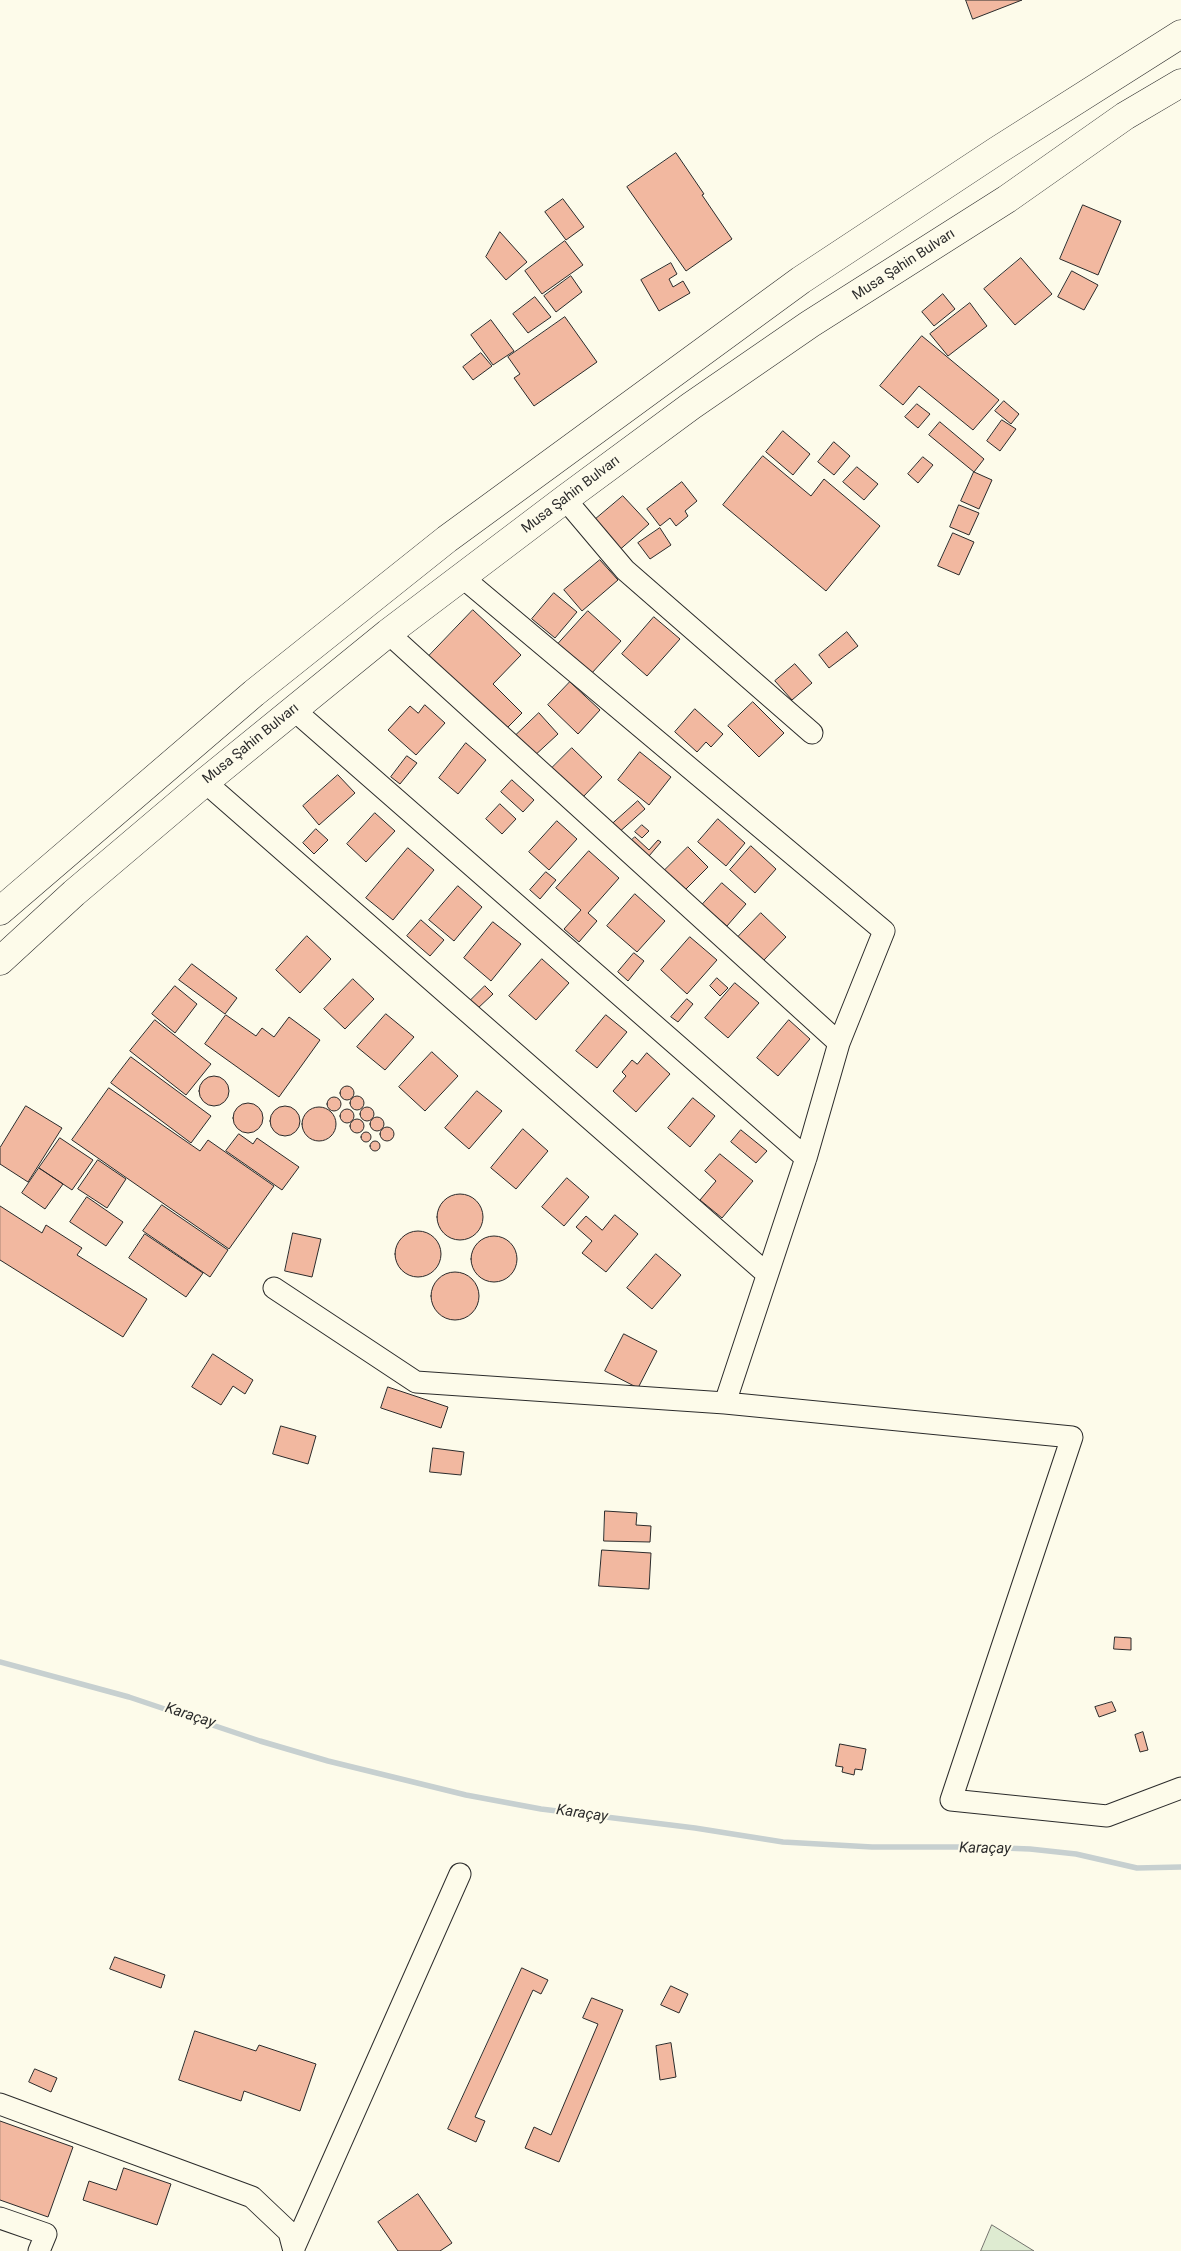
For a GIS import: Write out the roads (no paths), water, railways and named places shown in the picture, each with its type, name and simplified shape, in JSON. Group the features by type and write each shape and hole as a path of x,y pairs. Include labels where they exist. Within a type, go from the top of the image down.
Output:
{"highway":[{"path":"0,911 254,693 447,539 801,280 998,150 1181,34"},
{"name":"Musa Şahin Bulvarı","path":"0,961 74,893 205,782 388,634 565,498 691,406 810,324 1007,198 1125,116 1181,83"}],"street":[{"path":"565,498 625,570 812,733"},
{"path":"462,577 884,931 839,1043 806,1158 766,1273 725,1403"},
{"path":"388,634 839,1043"},
{"path":"294,710 806,1158"},
{"path":"205,782 766,1273"},
{"path":"274,1288 416,1382 725,1403 1072,1437 951,1800 1106,1816 1181,1788"},
{"path":"294,2250 460,1874"},
{"path":"0,2104 252,2197 289,2232 294,2250"},
{"path":"0,2218 46,2234 39,2251"}],"waterway":[{"name":"Karaçay","path":"0,1662 129,1697 260,1741 328,1761 466,1795 541,1809 695,1828 783,1842 872,1847 1030,1849 1076,1854 1137,1868 1181,1867"}]}
